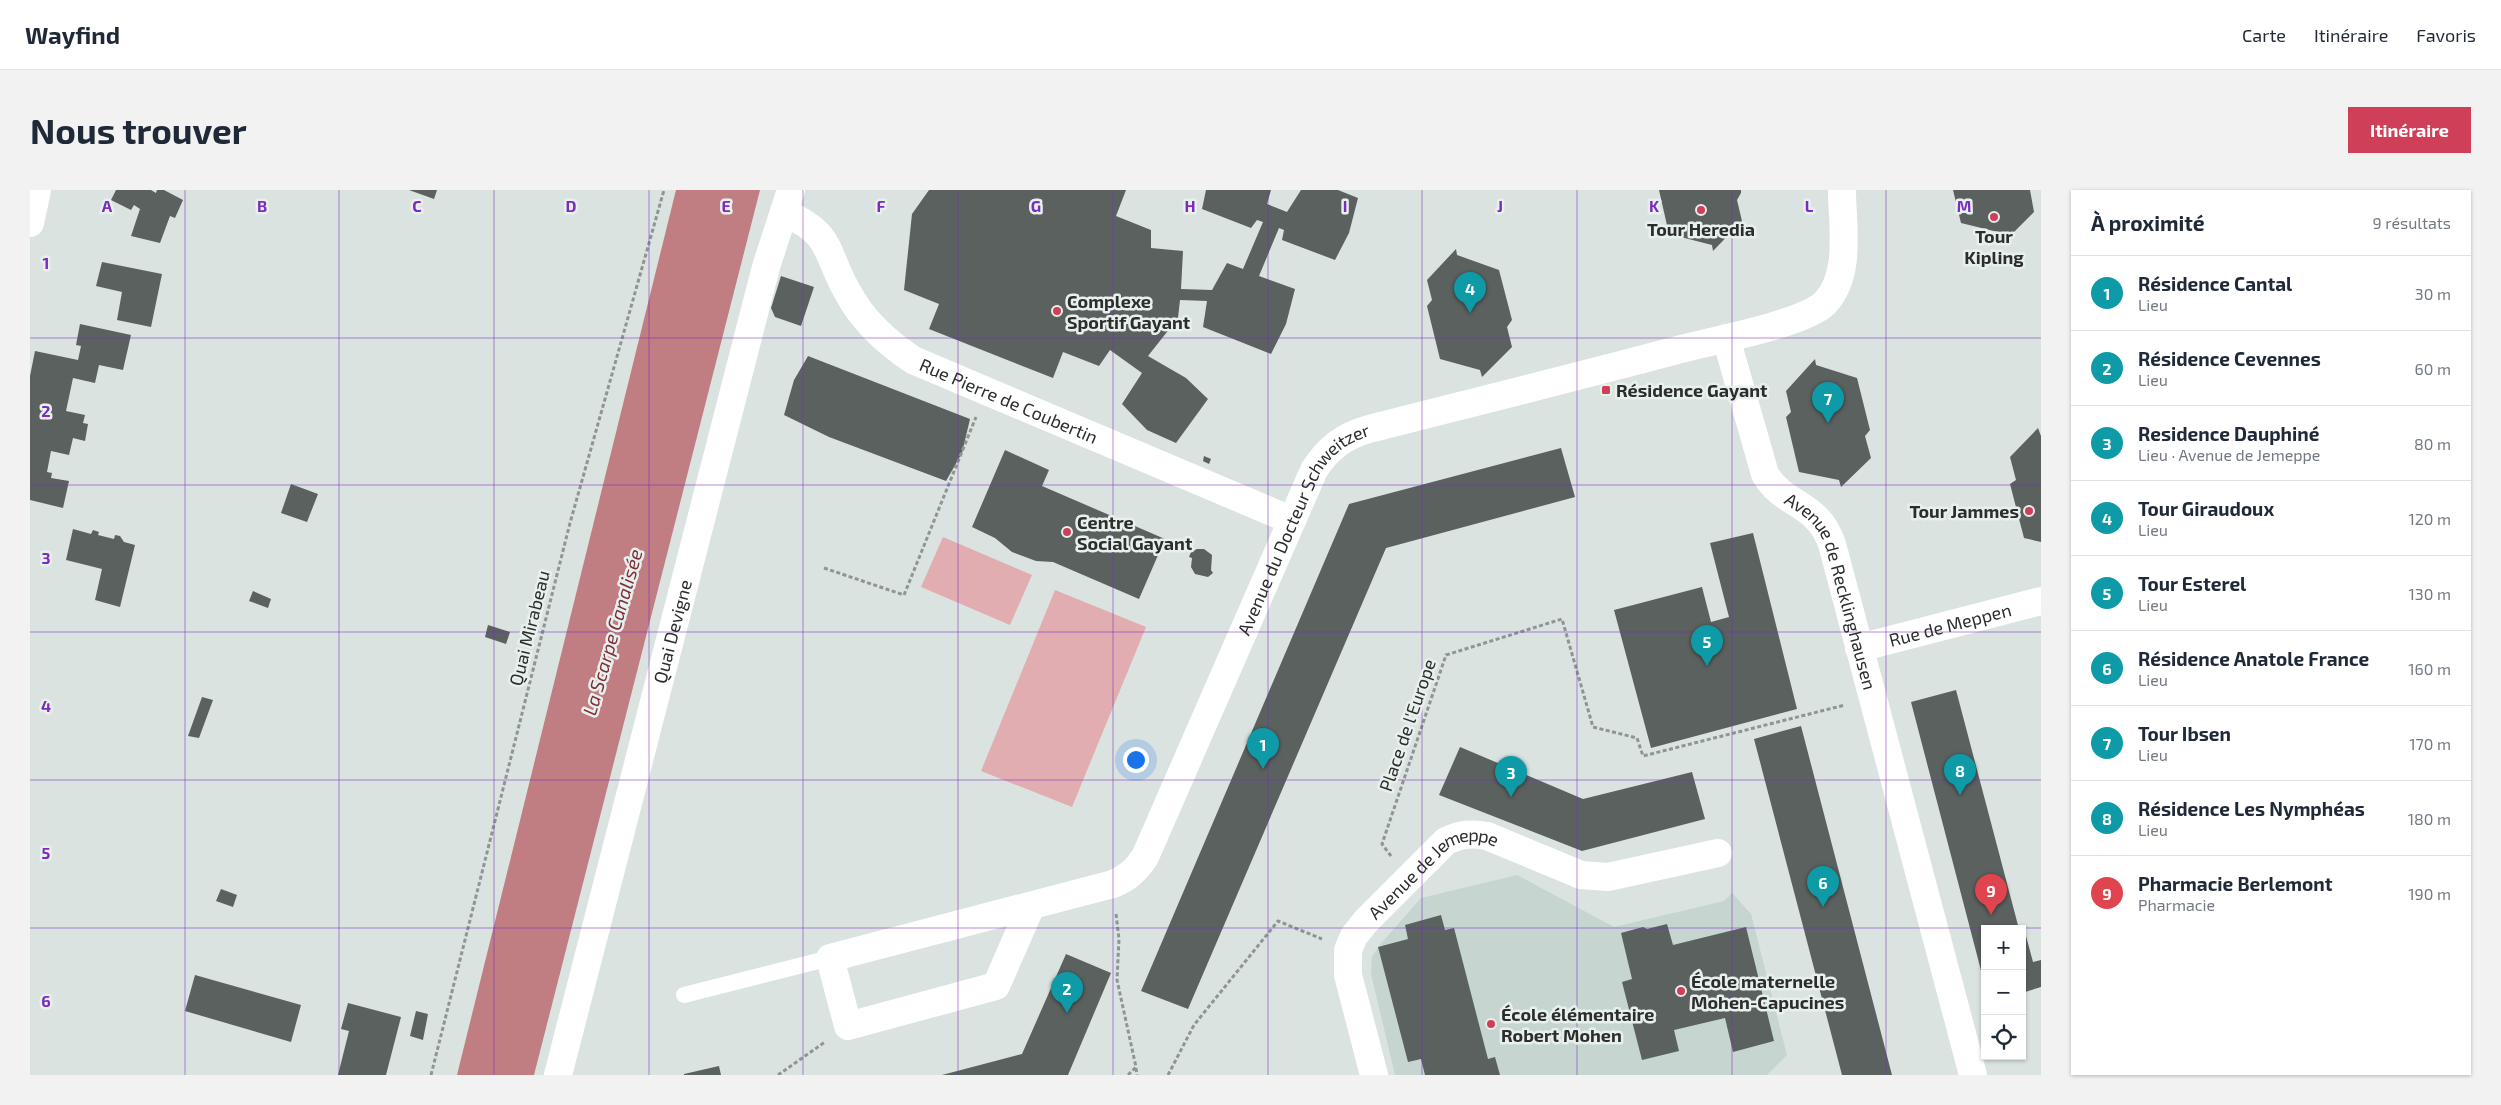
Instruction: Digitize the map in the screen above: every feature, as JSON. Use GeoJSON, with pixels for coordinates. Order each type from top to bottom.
{"type":"FeatureCollection","features":[{"type":"Feature","properties":{"kind":"street"},"geometry":{"type":"LineString","coordinates":[[30,223],[37,190]]}},
{"type":"Feature","properties":{"kind":"street"},"geometry":{"type":"LineString","coordinates":[[1726,338],[1813,312],[1834,292],[1840,278],[1843,262],[1842,190]]}},
{"type":"Feature","properties":{"kind":"street","name":"Rue Pierre de Coubertin"},"geometry":{"type":"LineString","coordinates":[[788,201],[826,243],[847,292],[861,314],[877,332],[914,360],[1291,520]]}},
{"type":"Feature","properties":{"kind":"street","name":"Quai Devigne"},"geometry":{"type":"LineString","coordinates":[[558,1075],[766,267],[788,201]]}},
{"type":"Feature","properties":{"kind":"street","name":"Avenue du Docteur Schweitzer"},"geometry":{"type":"LineString","coordinates":[[830,958],[1113,884],[1127,878],[1145,857],[1314,470],[1324,455],[1351,435],[1726,338]]}},
{"type":"Feature","properties":{"kind":"street","name":"Avenue de Recklinghausen"},"geometry":{"type":"LineString","coordinates":[[1726,338],[1765,474],[1779,492],[1814,514],[1828,533],[1973,1075]]}},
{"type":"Feature","properties":{"kind":"street","name":"Rue de Meppen"},"geometry":{"type":"LineString","coordinates":[[1859,648],[2041,601]]}},
{"type":"Feature","properties":{"kind":"street","name":"Avenue de Jemeppe"},"geometry":{"type":"LineString","coordinates":[[1374,1075],[1348,975],[1348,950],[1354,936],[1366,921],[1446,841],[1458,836],[1473,834],[1487,836],[1581,874],[1594,877],[1608,877],[1718,853]]}},
{"type":"Feature","properties":{"kind":"street"},"geometry":{"type":"LineString","coordinates":[[830,958],[848,1026],[996,986],[1031,906]]}},
{"type":"Feature","properties":{"kind":"lane"},"geometry":{"type":"LineString","coordinates":[[684,995],[830,958]]}},
{"type":"Feature","properties":{"kind":"path","name":"Quai Mirabeau"},"geometry":{"type":"LineString","coordinates":[[431,1075],[570,523],[664,190]]}},
{"type":"Feature","properties":{"kind":"path"},"geometry":{"type":"LineString","coordinates":[[824,568],[904,595],[987,391]]}},
{"type":"Feature","properties":{"kind":"path","name":"Place de l'Europe"},"geometry":{"type":"LineString","coordinates":[[1408,878],[1382,844],[1446,655],[1562,619],[1593,727],[1637,738],[1644,756],[1872,698]]}},
{"type":"Feature","properties":{"kind":"path"},"geometry":{"type":"LineString","coordinates":[[1113,884],[1119,939],[1117,980],[1137,1075]]}},
{"type":"Feature","properties":{"kind":"path"},"geometry":{"type":"LineString","coordinates":[[1168,1075],[1194,1025],[1278,921],[1348,950]]}},
{"type":"Feature","properties":{"kind":"path"},"geometry":{"type":"LineString","coordinates":[[778,1075],[848,1026]]}},
{"type":"Feature","properties":{"kind":"path"},"geometry":{"type":"LineString","coordinates":[[1128,1075],[1136,1067]]}},
{"type":"Feature","properties":{"kind":"shaded area"},"geometry":{"type":"Polygon","coordinates":[[[943,537],[1032,575],[1010,625],[921,587],[943,537]]]}},
{"type":"Feature","properties":{"kind":"shaded area"},"geometry":{"type":"Polygon","coordinates":[[[1055,590],[1146,627],[1072,807],[981,771],[1055,590]]]}},
{"type":"Feature","properties":{"kind":"shaded area"},"geometry":{"type":"Polygon","coordinates":[[[1517,875],[1614,927],[1724,901],[1732,893],[1751,914],[1787,1055],[1767,1075],[1395,1075],[1371,974],[1372,957],[1378,947],[1421,898],[1517,875]]]}},
{"type":"Feature","properties":{"kind":"water","name":"La Scarpe Canalisée"},"geometry":{"type":"Polygon","coordinates":[[[676,190],[760,190],[534,1075],[457,1075],[676,190]]]}},
{"type":"Feature","properties":{"kind":"building"},"geometry":{"type":"Polygon","coordinates":[[[116,190],[151,190],[156,193],[157,190],[164,190],[183,200],[175,218],[170,216],[160,243],[131,236],[140,209],[134,205],[131,210],[111,200],[116,190]]]}},
{"type":"Feature","properties":{"kind":"building"},"geometry":{"type":"Polygon","coordinates":[[[409,190],[437,190],[434,199],[409,190]]]}},
{"type":"Feature","properties":{"kind":"building","name":"Complexe Sportif Gayant"},"geometry":{"type":"Polygon","coordinates":[[[929,190],[1126,190],[1116,216],[1151,230],[1151,248],[1183,251],[1181,289],[1212,290],[1227,263],[1243,269],[1263,222],[1257,220],[1251,228],[1202,209],[1206,190],[1271,190],[1267,204],[1287,212],[1301,190],[1338,190],[1358,198],[1349,233],[1335,260],[1282,240],[1284,230],[1279,228],[1259,276],[1295,289],[1286,324],[1271,354],[1203,327],[1207,301],[1180,300],[1178,318],[1148,356],[1186,378],[1208,399],[1176,443],[1147,430],[1122,404],[1142,373],[1110,350],[1099,366],[1063,352],[1053,378],[929,329],[939,304],[904,290],[912,214],[929,190]]]}},
{"type":"Feature","properties":{"kind":"building","name":"Tour Heredia"},"geometry":{"type":"Polygon","coordinates":[[[1659,190],[1741,190],[1737,200],[1742,221],[1713,251],[1712,245],[1669,234],[1659,190]]]}},
{"type":"Feature","properties":{"kind":"building","name":"Tour Kipling"},"geometry":{"type":"Polygon","coordinates":[[[1953,190],[2030,190],[2034,212],[2004,242],[2002,233],[1961,223],[1953,190]]]}},
{"type":"Feature","properties":{"kind":"building"},"geometry":{"type":"Polygon","coordinates":[[[1456,249],[1457,255],[1499,270],[1512,320],[1507,327],[1512,347],[1482,377],[1480,370],[1440,359],[1427,306],[1432,300],[1427,280],[1456,249]]]}},
{"type":"Feature","properties":{"kind":"building"},"geometry":{"type":"Polygon","coordinates":[[[102,262],[162,274],[151,327],[117,320],[122,292],[96,286],[102,262]]]}},
{"type":"Feature","properties":{"kind":"building"},"geometry":{"type":"Polygon","coordinates":[[[781,276],[814,287],[801,326],[775,317],[771,308],[781,276]]]}},
{"type":"Feature","properties":{"kind":"building"},"geometry":{"type":"Polygon","coordinates":[[[80,324],[131,335],[123,370],[99,365],[95,383],[73,378],[66,411],[85,415],[83,423],[88,424],[85,441],[73,438],[69,455],[51,451],[47,472],[52,473],[51,478],[69,481],[63,508],[30,500],[30,376],[35,351],[78,360],[81,346],[76,345],[80,324]]]}},
{"type":"Feature","properties":{"kind":"building"},"geometry":{"type":"Polygon","coordinates":[[[808,356],[970,419],[962,453],[946,481],[829,437],[784,415],[794,380],[808,356]]]}},
{"type":"Feature","properties":{"kind":"building"},"geometry":{"type":"Polygon","coordinates":[[[1815,359],[1816,365],[1857,378],[1870,430],[1865,436],[1871,458],[1841,487],[1839,480],[1799,472],[1786,417],[1791,412],[1786,391],[1815,359]]]}},
{"type":"Feature","properties":{"kind":"building","name":"Tour Jammes"},"geometry":{"type":"Polygon","coordinates":[[[2038,428],[2041,436],[2041,542],[2024,538],[2010,484],[2016,480],[2010,457],[2038,428]]]}},
{"type":"Feature","properties":{"kind":"building"},"geometry":{"type":"Polygon","coordinates":[[[1561,448],[1575,497],[1386,548],[1188,1009],[1141,991],[1349,504],[1561,448]]]}},
{"type":"Feature","properties":{"kind":"building","name":"Centre Social Gayant"},"geometry":{"type":"Polygon","coordinates":[[[1005,450],[1049,470],[1042,486],[1165,539],[1139,599],[1053,562],[1036,561],[1012,552],[995,538],[972,527],[1005,450]]]}},
{"type":"Feature","properties":{"kind":"building"},"geometry":{"type":"Polygon","coordinates":[[[1204,456],[1211,459],[1209,464],[1203,461],[1204,456]]]}},
{"type":"Feature","properties":{"kind":"building"},"geometry":{"type":"Polygon","coordinates":[[[291,484],[318,494],[307,522],[281,513],[291,484]]]}},
{"type":"Feature","properties":{"kind":"building"},"geometry":{"type":"Polygon","coordinates":[[[73,529],[91,534],[93,530],[99,532],[98,535],[114,539],[115,535],[120,536],[124,542],[135,545],[120,607],[95,600],[102,569],[66,560],[73,529]]]}},
{"type":"Feature","properties":{"kind":"building"},"geometry":{"type":"Polygon","coordinates":[[[1753,533],[1797,709],[1651,748],[1614,610],[1702,587],[1711,622],[1729,617],[1710,543],[1753,533]]]}},
{"type":"Feature","properties":{"kind":"building"},"geometry":{"type":"Polygon","coordinates":[[[1197,549],[1204,549],[1212,555],[1211,570],[1213,573],[1208,577],[1195,574],[1191,567],[1192,558],[1189,557],[1191,552],[1197,549]]]}},
{"type":"Feature","properties":{"kind":"building"},"geometry":{"type":"Polygon","coordinates":[[[253,591],[271,599],[268,608],[249,601],[253,591]]]}},
{"type":"Feature","properties":{"kind":"building"},"geometry":{"type":"Polygon","coordinates":[[[488,625],[510,632],[506,644],[485,637],[488,625]]]}},
{"type":"Feature","properties":{"kind":"building"},"geometry":{"type":"Polygon","coordinates":[[[1956,690],[2018,925],[1981,925],[1981,970],[1911,702],[1956,690]]]}},
{"type":"Feature","properties":{"kind":"building"},"geometry":{"type":"Polygon","coordinates":[[[202,697],[213,700],[199,738],[188,736],[202,697]]]}},
{"type":"Feature","properties":{"kind":"building"},"geometry":{"type":"Polygon","coordinates":[[[1801,726],[1892,1075],[1842,1075],[1754,739],[1801,726]]]}},
{"type":"Feature","properties":{"kind":"building"},"geometry":{"type":"Polygon","coordinates":[[[1460,747],[1583,799],[1692,772],[1705,819],[1582,851],[1439,795],[1460,747]]]}},
{"type":"Feature","properties":{"kind":"building"},"geometry":{"type":"Polygon","coordinates":[[[221,889],[237,895],[233,907],[216,901],[221,889]]]}},
{"type":"Feature","properties":{"kind":"building"},"geometry":{"type":"Polygon","coordinates":[[[1441,915],[1445,930],[1454,928],[1488,1059],[1495,1057],[1500,1075],[1425,1075],[1421,1059],[1408,1062],[1378,947],[1408,939],[1405,925],[1441,915]]]}},
{"type":"Feature","properties":{"kind":"building"},"geometry":{"type":"Polygon","coordinates":[[[1667,924],[1673,945],[1746,927],[1774,1041],[1733,1052],[1725,1018],[1674,1030],[1679,1051],[1642,1060],[1622,982],[1632,979],[1621,933],[1643,927],[1647,929],[1667,924]]]}},
{"type":"Feature","properties":{"kind":"building"},"geometry":{"type":"Polygon","coordinates":[[[2026,936],[2033,962],[2041,960],[2041,987],[2026,992],[2026,936]]]}},
{"type":"Feature","properties":{"kind":"building"},"geometry":{"type":"Polygon","coordinates":[[[1066,954],[1111,973],[1068,1075],[942,1075],[1022,1054],[1066,954]]]}},
{"type":"Feature","properties":{"kind":"building"},"geometry":{"type":"Polygon","coordinates":[[[195,975],[301,1005],[291,1042],[185,1011],[195,975]]]}},
{"type":"Feature","properties":{"kind":"building"},"geometry":{"type":"Polygon","coordinates":[[[348,1003],[401,1017],[386,1075],[338,1075],[349,1031],[341,1029],[348,1003]]]}},
{"type":"Feature","properties":{"kind":"building"},"geometry":{"type":"Polygon","coordinates":[[[416,1011],[428,1014],[423,1040],[410,1036],[416,1011]]]}},
{"type":"Feature","properties":{"kind":"building"},"geometry":{"type":"Polygon","coordinates":[[[719,1066],[721,1075],[684,1075],[684,1074],[719,1066]]]}},
{"type":"Feature","properties":{"kind":"place","name":"Tour Heredia"},"geometry":{"type":"Point","coordinates":[1701,210]}},
{"type":"Feature","properties":{"kind":"place","name":"Tour Kipling"},"geometry":{"type":"Point","coordinates":[1994,217]}},
{"type":"Feature","properties":{"kind":"place","name":"Complexe Sportif Gayant"},"geometry":{"type":"Point","coordinates":[1057,311]}},
{"type":"Feature","properties":{"kind":"place","name":"Tour Giraudoux"},"geometry":{"type":"Point","coordinates":[1470,313]}},
{"type":"Feature","properties":{"kind":"place","name":"Résidence Gayant"},"geometry":{"type":"Point","coordinates":[1606,390]}},
{"type":"Feature","properties":{"kind":"place","name":"Tour Ibsen"},"geometry":{"type":"Point","coordinates":[1828,423]}},
{"type":"Feature","properties":{"kind":"place","name":"Tour Jammes"},"geometry":{"type":"Point","coordinates":[2029,511]}},
{"type":"Feature","properties":{"kind":"place","name":"Centre Social Gayant"},"geometry":{"type":"Point","coordinates":[1067,532]}},
{"type":"Feature","properties":{"kind":"place","name":"Tour Esterel"},"geometry":{"type":"Point","coordinates":[1707,666]}},
{"type":"Feature","properties":{"kind":"place","name":"Résidence Cantal"},"geometry":{"type":"Point","coordinates":[1263,769]}},
{"type":"Feature","properties":{"kind":"place","name":"Résidence Les Nymphéas"},"geometry":{"type":"Point","coordinates":[1960,795]}},
{"type":"Feature","properties":{"kind":"place","name":"Residence Dauphiné"},"geometry":{"type":"Point","coordinates":[1511,797]}},
{"type":"Feature","properties":{"kind":"place","name":"Résidence Anatole France"},"geometry":{"type":"Point","coordinates":[1823,907]}},
{"type":"Feature","properties":{"kind":"place","name":"Pharmacie Berlemont"},"geometry":{"type":"Point","coordinates":[1991,915]}},
{"type":"Feature","properties":{"kind":"place","name":"École maternelle Mohen-Capucines"},"geometry":{"type":"Point","coordinates":[1681,991]}},
{"type":"Feature","properties":{"kind":"place","name":"Résidence Cevennes"},"geometry":{"type":"Point","coordinates":[1067,1013]}},
{"type":"Feature","properties":{"kind":"place","name":"École élémentaire Robert Mohen"},"geometry":{"type":"Point","coordinates":[1491,1024]}}]}
